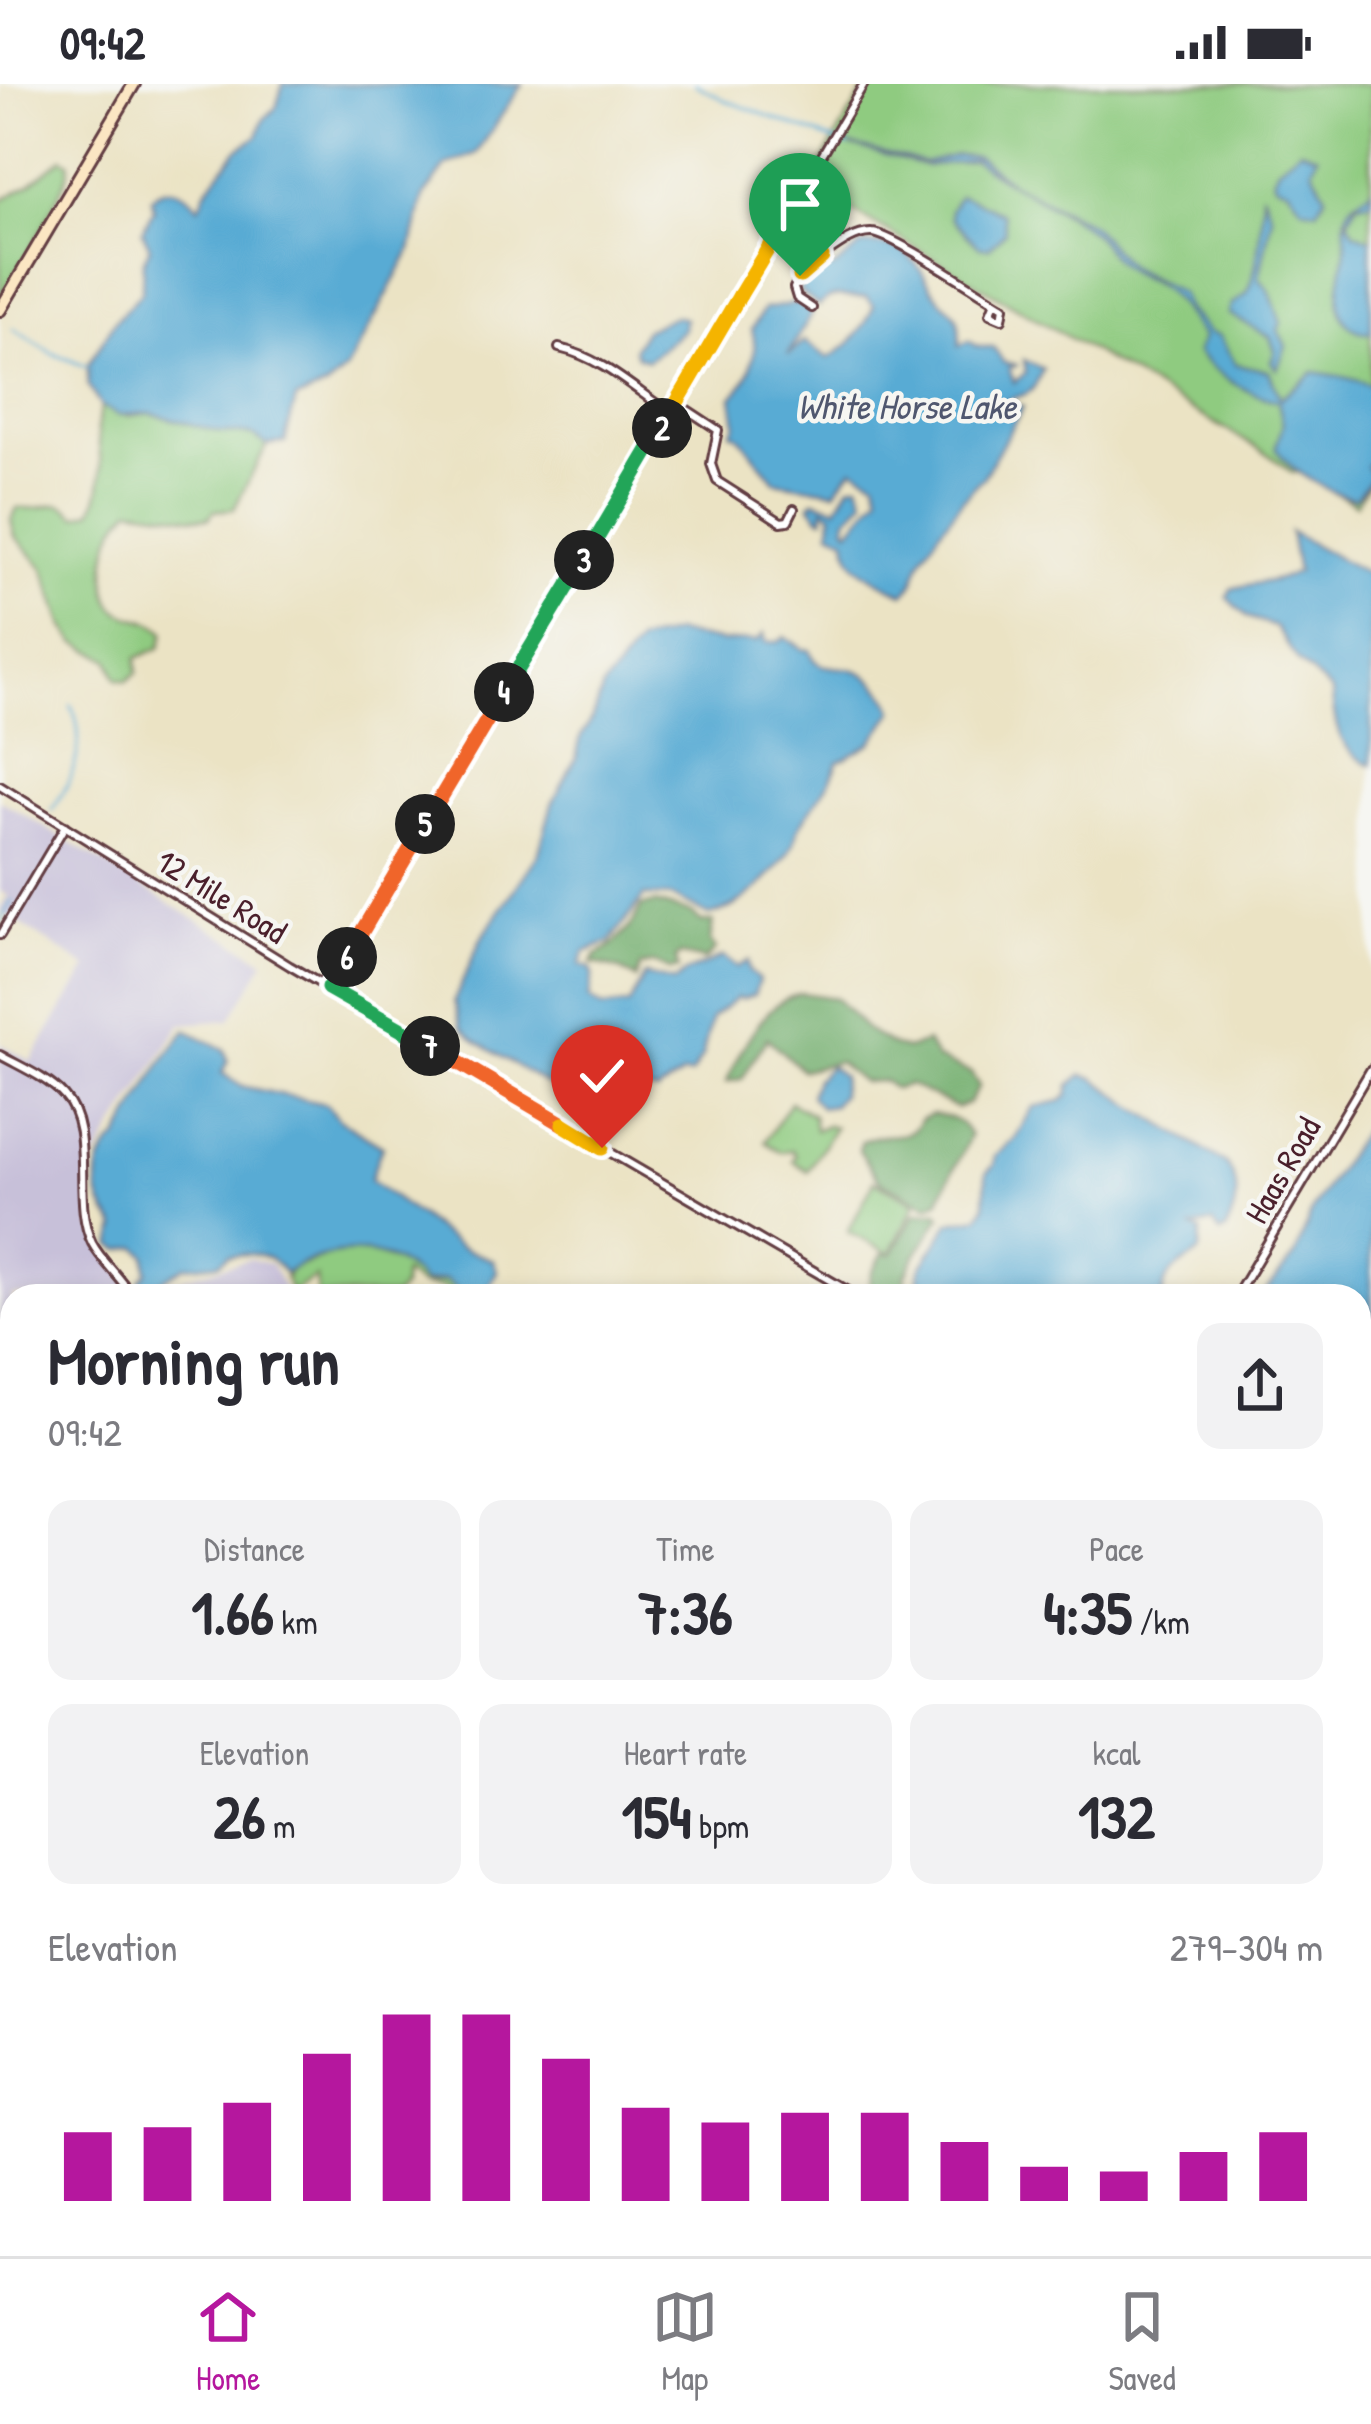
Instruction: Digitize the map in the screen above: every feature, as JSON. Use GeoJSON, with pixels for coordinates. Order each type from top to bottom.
{"type":"FeatureCollection","features":[{"type":"Feature","properties":{"kind":"street"},"geometry":{"type":"LineString","coordinates":[[0,310],[134,84]]}},
{"type":"Feature","properties":{"kind":"street"},"geometry":{"type":"LineString","coordinates":[[328,988],[864,84]]}},
{"type":"Feature","properties":{"kind":"street"},"geometry":{"type":"LineString","coordinates":[[778,232],[822,257]]}},
{"type":"Feature","properties":{"kind":"street"},"geometry":{"type":"LineString","coordinates":[[812,308],[796,298],[794,288],[800,276],[861,234],[875,232],[995,302]]}},
{"type":"Feature","properties":{"kind":"street"},"geometry":{"type":"LineString","coordinates":[[559,348],[576,352],[632,383],[670,413]]}},
{"type":"Feature","properties":{"kind":"street"},"geometry":{"type":"LineString","coordinates":[[676,403],[718,430],[711,464],[722,488],[782,522],[794,509]]}},
{"type":"Feature","properties":{"kind":"street","name":"12 Mile Road"},"geometry":{"type":"LineString","coordinates":[[0,786],[328,988],[836,1284]]}},
{"type":"Feature","properties":{"kind":"street"},"geometry":{"type":"LineString","coordinates":[[0,935],[65,826]]}},
{"type":"Feature","properties":{"kind":"street"},"geometry":{"type":"LineString","coordinates":[[0,1055],[65,1096],[75,1114],[82,1202],[92,1242],[123,1284]]}},
{"type":"Feature","properties":{"kind":"street","name":"Haas Road"},"geometry":{"type":"LineString","coordinates":[[1243,1284],[1371,1069]]}},
{"type":"Feature","properties":{"kind":"shaded area"},"geometry":{"type":"Polygon","coordinates":[[[0,800],[265,961],[230,1020],[181,1024],[92,1164],[93,1226],[129,1284],[0,1284],[0,1044],[31,1061],[88,968],[0,911],[8,896],[0,891],[0,800]]]}},
{"type":"Feature","properties":{"kind":"shaded area"},"geometry":{"type":"Polygon","coordinates":[[[250,1259],[271,1264],[282,1284],[167,1284],[250,1259]]]}},
{"type":"Feature","properties":{"kind":"green space"},"geometry":{"type":"Polygon","coordinates":[[[868,84],[1371,84],[1371,479],[1356,504],[1293,473],[808,185],[868,84]]]}},
{"type":"Feature","properties":{"kind":"green space"},"geometry":{"type":"Polygon","coordinates":[[[62,158],[69,162],[61,190],[0,297],[0,201],[62,158]]]}},
{"type":"Feature","properties":{"kind":"green space"},"geometry":{"type":"Polygon","coordinates":[[[101,406],[127,416],[150,413],[221,432],[253,435],[267,445],[234,509],[200,518],[131,508],[116,529],[107,563],[110,598],[122,613],[165,632],[160,648],[137,658],[137,673],[127,681],[117,679],[110,660],[75,642],[63,624],[44,568],[15,536],[11,521],[17,508],[57,504],[77,516],[92,511],[101,482],[101,406]]]}},
{"type":"Feature","properties":{"kind":"green space"},"geometry":{"type":"Polygon","coordinates":[[[655,903],[692,913],[701,922],[713,922],[710,942],[716,949],[705,960],[681,955],[676,958],[678,969],[653,963],[640,967],[636,979],[592,963],[623,935],[641,906],[655,903]]]}},
{"type":"Feature","properties":{"kind":"green space"},"geometry":{"type":"Polygon","coordinates":[[[801,993],[835,998],[868,1031],[894,1046],[907,1049],[926,1042],[937,1059],[971,1073],[979,1086],[969,1103],[957,1108],[910,1085],[894,1089],[884,1081],[862,1082],[838,1062],[802,1070],[767,1038],[742,1079],[726,1082],[765,1015],[801,993]]]}},
{"type":"Feature","properties":{"kind":"green space"},"geometry":{"type":"Polygon","coordinates":[[[790,1102],[813,1115],[815,1130],[835,1127],[808,1171],[793,1161],[792,1150],[781,1152],[765,1142],[790,1102]]]}},
{"type":"Feature","properties":{"kind":"green space"},"geometry":{"type":"Polygon","coordinates":[[[932,1114],[955,1120],[970,1136],[940,1200],[929,1206],[880,1181],[859,1150],[862,1141],[902,1135],[932,1114]]]}},
{"type":"Feature","properties":{"kind":"green space"},"geometry":{"type":"Polygon","coordinates":[[[874,1181],[916,1203],[890,1253],[848,1232],[874,1181]]]}},
{"type":"Feature","properties":{"kind":"green space"},"geometry":{"type":"Polygon","coordinates":[[[938,1212],[941,1216],[912,1262],[905,1284],[870,1284],[883,1253],[892,1254],[915,1213],[938,1212]]]}},
{"type":"Feature","properties":{"kind":"green space"},"geometry":{"type":"Polygon","coordinates":[[[365,1251],[407,1265],[429,1284],[417,1284],[403,1274],[402,1284],[316,1284],[316,1277],[304,1284],[288,1284],[290,1269],[338,1252],[365,1251]]]}},
{"type":"Feature","properties":{"kind":"water"},"geometry":{"type":"Polygon","coordinates":[[[283,84],[522,84],[477,153],[446,166],[424,196],[411,250],[347,369],[327,387],[296,399],[285,442],[267,445],[253,435],[221,432],[150,413],[118,415],[101,406],[88,386],[88,365],[115,321],[142,292],[143,262],[150,247],[142,231],[154,209],[151,198],[164,190],[176,190],[199,207],[237,150],[258,136],[264,119],[276,108],[283,84]]]}},
{"type":"Feature","properties":{"kind":"water"},"geometry":{"type":"Polygon","coordinates":[[[846,144],[924,163],[957,155],[978,157],[1012,184],[974,160],[925,166],[846,144]]]}},
{"type":"Feature","properties":{"kind":"water"},"geometry":{"type":"Polygon","coordinates":[[[1300,149],[1318,155],[1312,169],[1326,195],[1317,210],[1302,207],[1289,189],[1273,179],[1278,167],[1300,149]]]}},
{"type":"Feature","properties":{"kind":"water"},"geometry":{"type":"Polygon","coordinates":[[[1013,185],[1091,224],[1128,266],[1180,293],[1186,308],[1209,333],[1219,336],[1236,364],[1269,371],[1280,398],[1314,372],[1371,386],[1371,462],[1367,466],[1371,478],[1355,498],[1321,486],[1289,464],[1276,447],[1283,424],[1278,401],[1245,389],[1214,369],[1197,352],[1203,337],[1172,298],[1114,259],[1080,223],[1013,185]]]}},
{"type":"Feature","properties":{"kind":"water"},"geometry":{"type":"Polygon","coordinates":[[[1371,189],[1371,201],[1357,203],[1348,220],[1354,232],[1371,239],[1371,334],[1346,322],[1339,300],[1347,213],[1354,202],[1371,189]]]}},
{"type":"Feature","properties":{"kind":"water"},"geometry":{"type":"Polygon","coordinates":[[[1262,192],[1272,216],[1259,278],[1269,290],[1286,346],[1277,369],[1271,362],[1275,351],[1270,337],[1229,314],[1231,305],[1247,293],[1254,274],[1262,192]]]}},
{"type":"Feature","properties":{"kind":"water"},"geometry":{"type":"Polygon","coordinates":[[[959,196],[1003,215],[1005,231],[989,248],[980,247],[951,218],[950,210],[959,196]]]}},
{"type":"Feature","properties":{"kind":"water","name":"White Horse Lake"},"geometry":{"type":"Polygon","coordinates":[[[862,245],[888,246],[912,259],[956,315],[959,346],[969,341],[978,347],[993,347],[1004,363],[1018,365],[1009,368],[1014,382],[1026,373],[1024,360],[1043,369],[1029,393],[1003,402],[1023,407],[983,478],[922,558],[904,594],[858,567],[846,538],[831,531],[832,514],[824,508],[823,518],[819,517],[810,504],[814,500],[837,507],[850,485],[859,483],[865,500],[847,518],[850,530],[880,494],[876,480],[853,468],[835,491],[775,481],[731,432],[736,423],[732,397],[751,366],[752,329],[764,309],[797,303],[812,313],[788,355],[805,341],[828,358],[861,329],[874,305],[866,297],[835,297],[819,306],[799,291],[807,277],[834,268],[862,245]]]}},
{"type":"Feature","properties":{"kind":"water"},"geometry":{"type":"Polygon","coordinates":[[[674,316],[685,319],[683,330],[648,360],[637,356],[634,348],[645,330],[674,316]]]}},
{"type":"Feature","properties":{"kind":"water"},"geometry":{"type":"Polygon","coordinates":[[[1290,532],[1371,576],[1371,765],[1351,752],[1340,735],[1332,692],[1298,661],[1275,627],[1247,617],[1227,597],[1231,589],[1297,572],[1290,532]]]}},
{"type":"Feature","properties":{"kind":"water"},"geometry":{"type":"Polygon","coordinates":[[[675,633],[723,642],[757,641],[764,634],[766,642],[778,642],[785,636],[810,650],[821,665],[865,675],[883,691],[894,711],[871,743],[838,762],[789,853],[744,900],[709,915],[672,897],[644,896],[610,942],[585,952],[580,965],[593,974],[589,999],[602,1008],[629,1005],[645,975],[675,982],[686,972],[723,957],[737,967],[748,961],[749,971],[759,980],[754,995],[738,997],[712,1017],[702,1057],[691,1075],[682,1075],[657,1092],[628,1085],[605,1094],[577,1095],[546,1084],[476,1041],[461,1027],[454,1001],[481,939],[538,855],[552,804],[603,688],[638,642],[675,633]]]}},
{"type":"Feature","properties":{"kind":"water"},"geometry":{"type":"Polygon","coordinates":[[[186,1030],[224,1049],[228,1060],[222,1073],[241,1086],[326,1104],[340,1120],[382,1146],[370,1180],[462,1248],[493,1260],[497,1271],[490,1284],[423,1283],[393,1260],[339,1253],[284,1273],[266,1258],[228,1255],[219,1263],[185,1266],[157,1284],[140,1284],[147,1272],[146,1255],[138,1247],[121,1250],[112,1245],[117,1228],[102,1204],[98,1174],[104,1155],[186,1030]]]}},
{"type":"Feature","properties":{"kind":"water"},"geometry":{"type":"Polygon","coordinates":[[[830,1066],[842,1076],[841,1095],[833,1105],[820,1107],[810,1096],[816,1079],[830,1066]]]}},
{"type":"Feature","properties":{"kind":"water"},"geometry":{"type":"Polygon","coordinates":[[[1082,1075],[1094,1078],[1226,1164],[1235,1180],[1236,1197],[1226,1231],[1220,1233],[1213,1223],[1193,1228],[1201,1232],[1200,1252],[1165,1284],[918,1284],[920,1269],[950,1222],[979,1217],[985,1206],[986,1173],[995,1156],[1015,1139],[1033,1107],[1061,1101],[1068,1096],[1070,1085],[1082,1075]]]}},
{"type":"Feature","properties":{"kind":"water"},"geometry":{"type":"Polygon","coordinates":[[[1371,1118],[1371,1284],[1272,1284],[1295,1256],[1313,1209],[1371,1118]]]}},
{"type":"Feature","properties":{"kind":"waterway"},"geometry":{"type":"LineString","coordinates":[[695,84],[848,146]]}},
{"type":"Feature","properties":{"kind":"waterway"},"geometry":{"type":"LineString","coordinates":[[13,329],[87,367]]}},
{"type":"Feature","properties":{"kind":"waterway"},"geometry":{"type":"LineString","coordinates":[[52,810],[76,759],[78,732],[71,705]]}},
{"type":"Feature","properties":{"kind":"waterway"},"geometry":{"type":"LineString","coordinates":[[0,922],[12,901]]}},
{"type":"Feature","properties":{"kind":"route"},"geometry":{"type":"LineString","coordinates":[[602,1148],[328,988],[778,232],[822,257],[800,276]]}}]}
